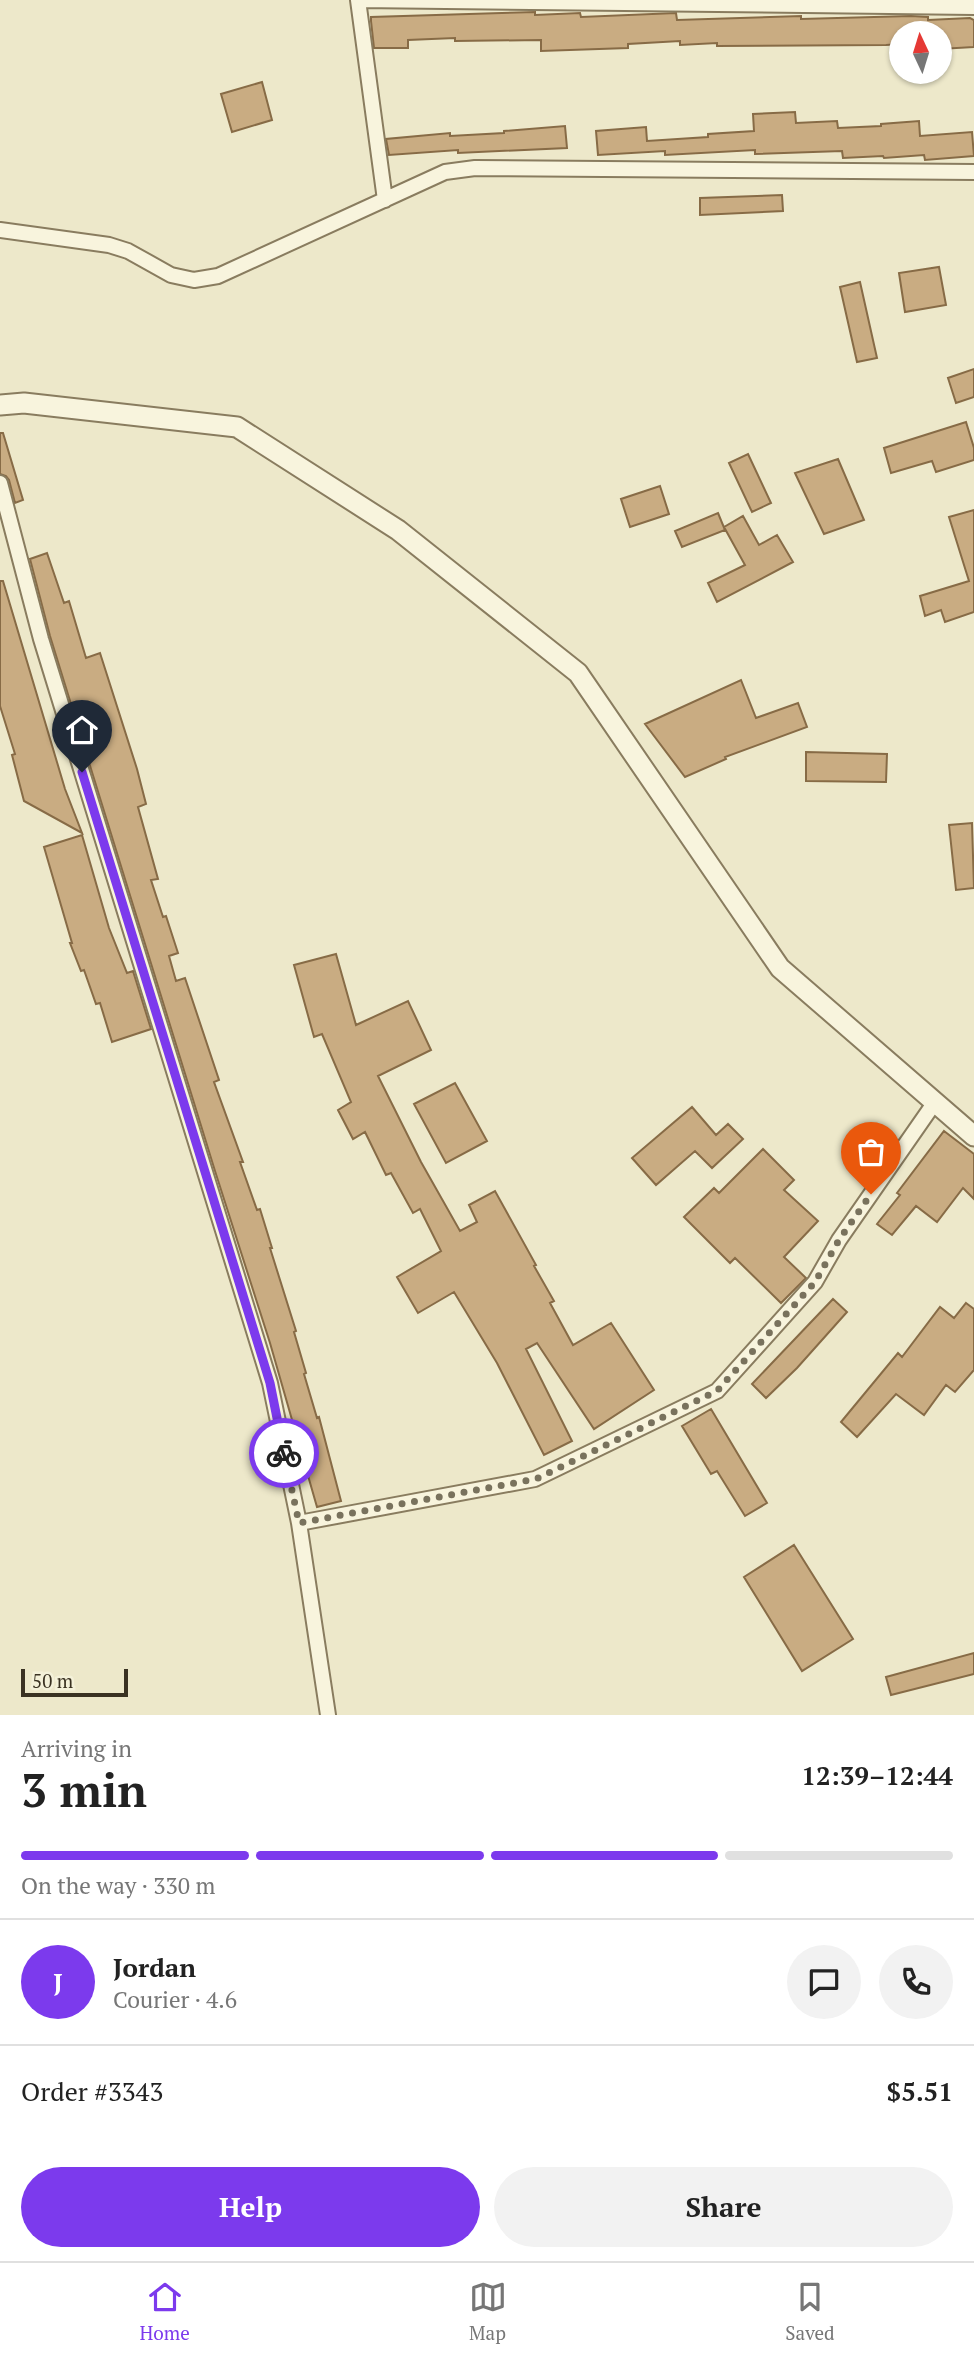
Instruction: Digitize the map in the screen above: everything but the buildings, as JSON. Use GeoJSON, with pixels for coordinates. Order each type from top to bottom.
{"type":"FeatureCollection","features":[{"type":"Feature","properties":{"kind":"street"},"geometry":{"type":"LineString","coordinates":[[385,200],[359,0],[974,7]]}},
{"type":"Feature","properties":{"kind":"street"},"geometry":{"type":"LineString","coordinates":[[0,230],[109,245],[128,251],[171,275],[194,279],[218,276],[445,172],[475,168],[974,172]]}},
{"type":"Feature","properties":{"kind":"street"},"geometry":{"type":"LineString","coordinates":[[0,405],[24,403],[237,428],[398,530],[578,673],[780,968],[974,1136]]}},
{"type":"Feature","properties":{"kind":"street"},"geometry":{"type":"LineString","coordinates":[[0,483],[41,639],[270,1383],[299,1523],[328,1715]]}},
{"type":"Feature","properties":{"kind":"street"},"geometry":{"type":"LineString","coordinates":[[299,1523],[536,1479],[717,1391],[815,1282],[839,1240],[935,1102]]}},
{"type":"Feature","properties":{"kind":"way so far"},"geometry":{"type":"LineString","coordinates":[[284,1453],[299,1523],[536,1479],[717,1391],[815,1282],[839,1240],[871,1194]]}},
{"type":"Feature","properties":{"kind":"route"},"geometry":{"type":"LineString","coordinates":[[82,772],[270,1383],[284,1453]]}}]}
